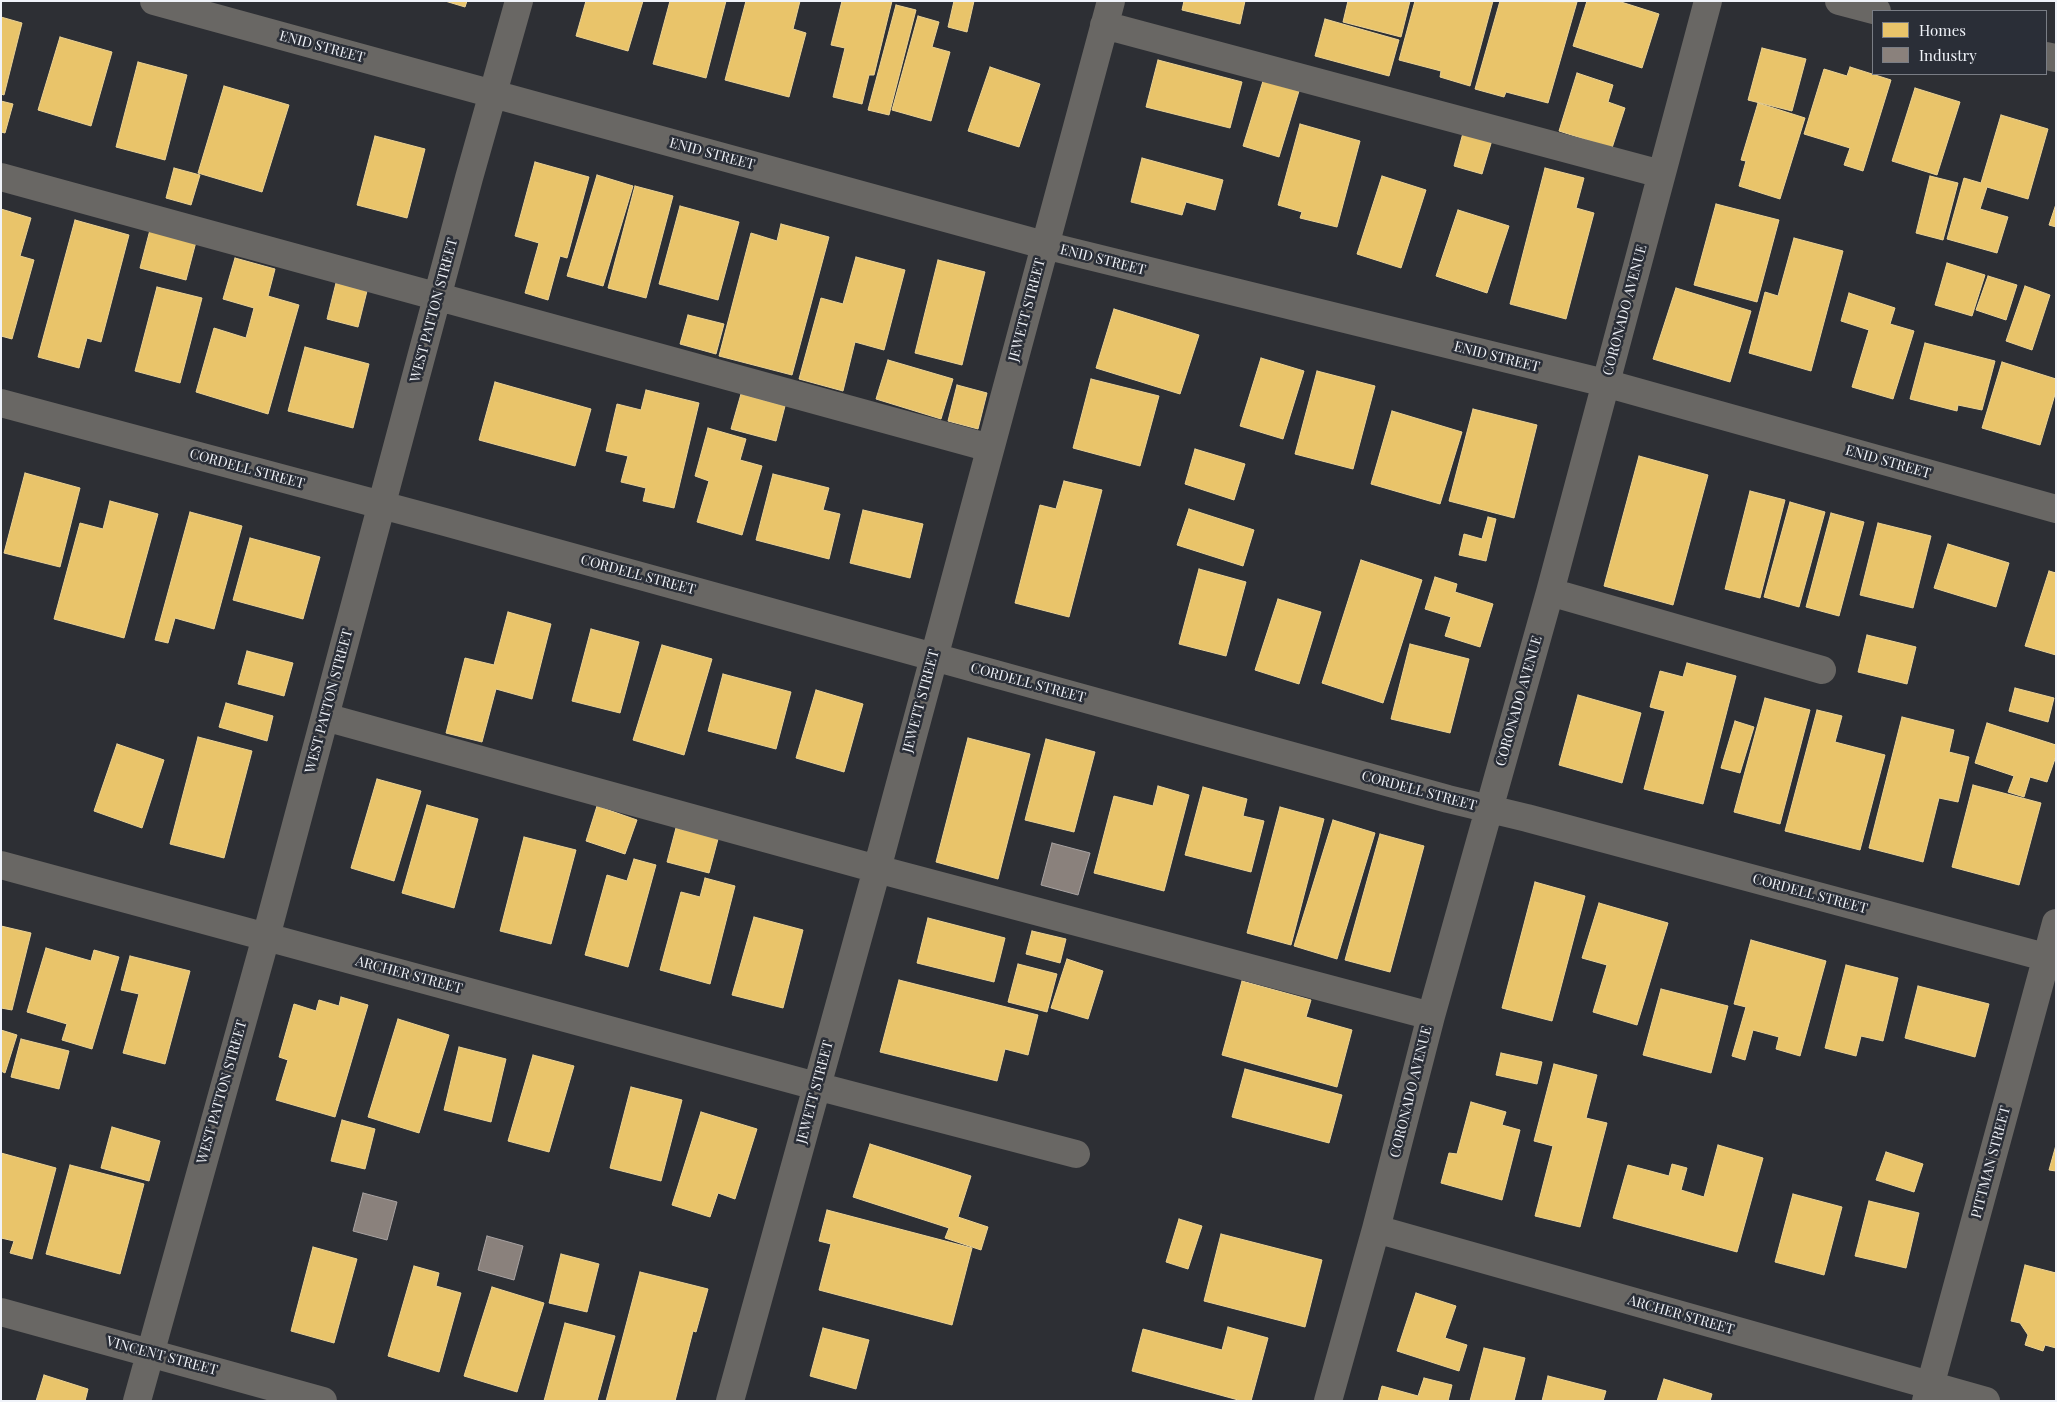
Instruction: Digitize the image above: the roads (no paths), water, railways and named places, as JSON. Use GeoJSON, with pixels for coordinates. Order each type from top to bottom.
{"type":"FeatureCollection","features":[{"type":"Feature","properties":{"kind":"street","name":"ENID STREET"},"geometry":{"type":"LineString","coordinates":[[154,1],[1044,245],[1605,383],[2056,509]]}},
{"type":"Feature","properties":{"kind":"street","name":"WEST PATTON STREET"},"geometry":{"type":"LineString","coordinates":[[136,1401],[266,937],[519,1]]}},
{"type":"Feature","properties":{"kind":"street","name":"CORONADO AVENUE"},"geometry":{"type":"LineString","coordinates":[[1328,1401],[1376,1229],[1431,1016],[1550,592],[1708,1]]}},
{"type":"Feature","properties":{"kind":"street"},"geometry":{"type":"LineString","coordinates":[[1839,1],[1873,10]]}},
{"type":"Feature","properties":{"kind":"street"},"geometry":{"type":"LineString","coordinates":[[1107,13],[1661,174]]}},
{"type":"Feature","properties":{"kind":"street","name":"JEWETT STREET"},"geometry":{"type":"LineString","coordinates":[[730,1401],[1107,13]]}},
{"type":"Feature","properties":{"kind":"street"},"geometry":{"type":"LineString","coordinates":[[1,177],[990,448]]}},
{"type":"Feature","properties":{"kind":"street","name":"CORDELL STREET"},"geometry":{"type":"LineString","coordinates":[[1,403],[382,505],[1488,810],[1537,821],[2051,958]]}},
{"type":"Feature","properties":{"kind":"street"},"geometry":{"type":"LineString","coordinates":[[1550,592],[1822,670]]}},
{"type":"Feature","properties":{"kind":"street"},"geometry":{"type":"LineString","coordinates":[[325,717],[876,869],[1431,1016]]}},
{"type":"Feature","properties":{"kind":"street","name":"ARCHER STREET"},"geometry":{"type":"LineString","coordinates":[[1,865],[816,1086],[1076,1154]]}},
{"type":"Feature","properties":{"kind":"street","name":"PITTMAN STREET"},"geometry":{"type":"LineString","coordinates":[[1928,1393],[2051,958],[2056,923]]}},
{"type":"Feature","properties":{"kind":"street","name":"ARCHER STREET"},"geometry":{"type":"LineString","coordinates":[[1376,1229],[1928,1393],[1986,1401]]}},
{"type":"Feature","properties":{"kind":"street","name":"VINCENT STREET"},"geometry":{"type":"LineString","coordinates":[[1,1312],[323,1401]]}}]}
